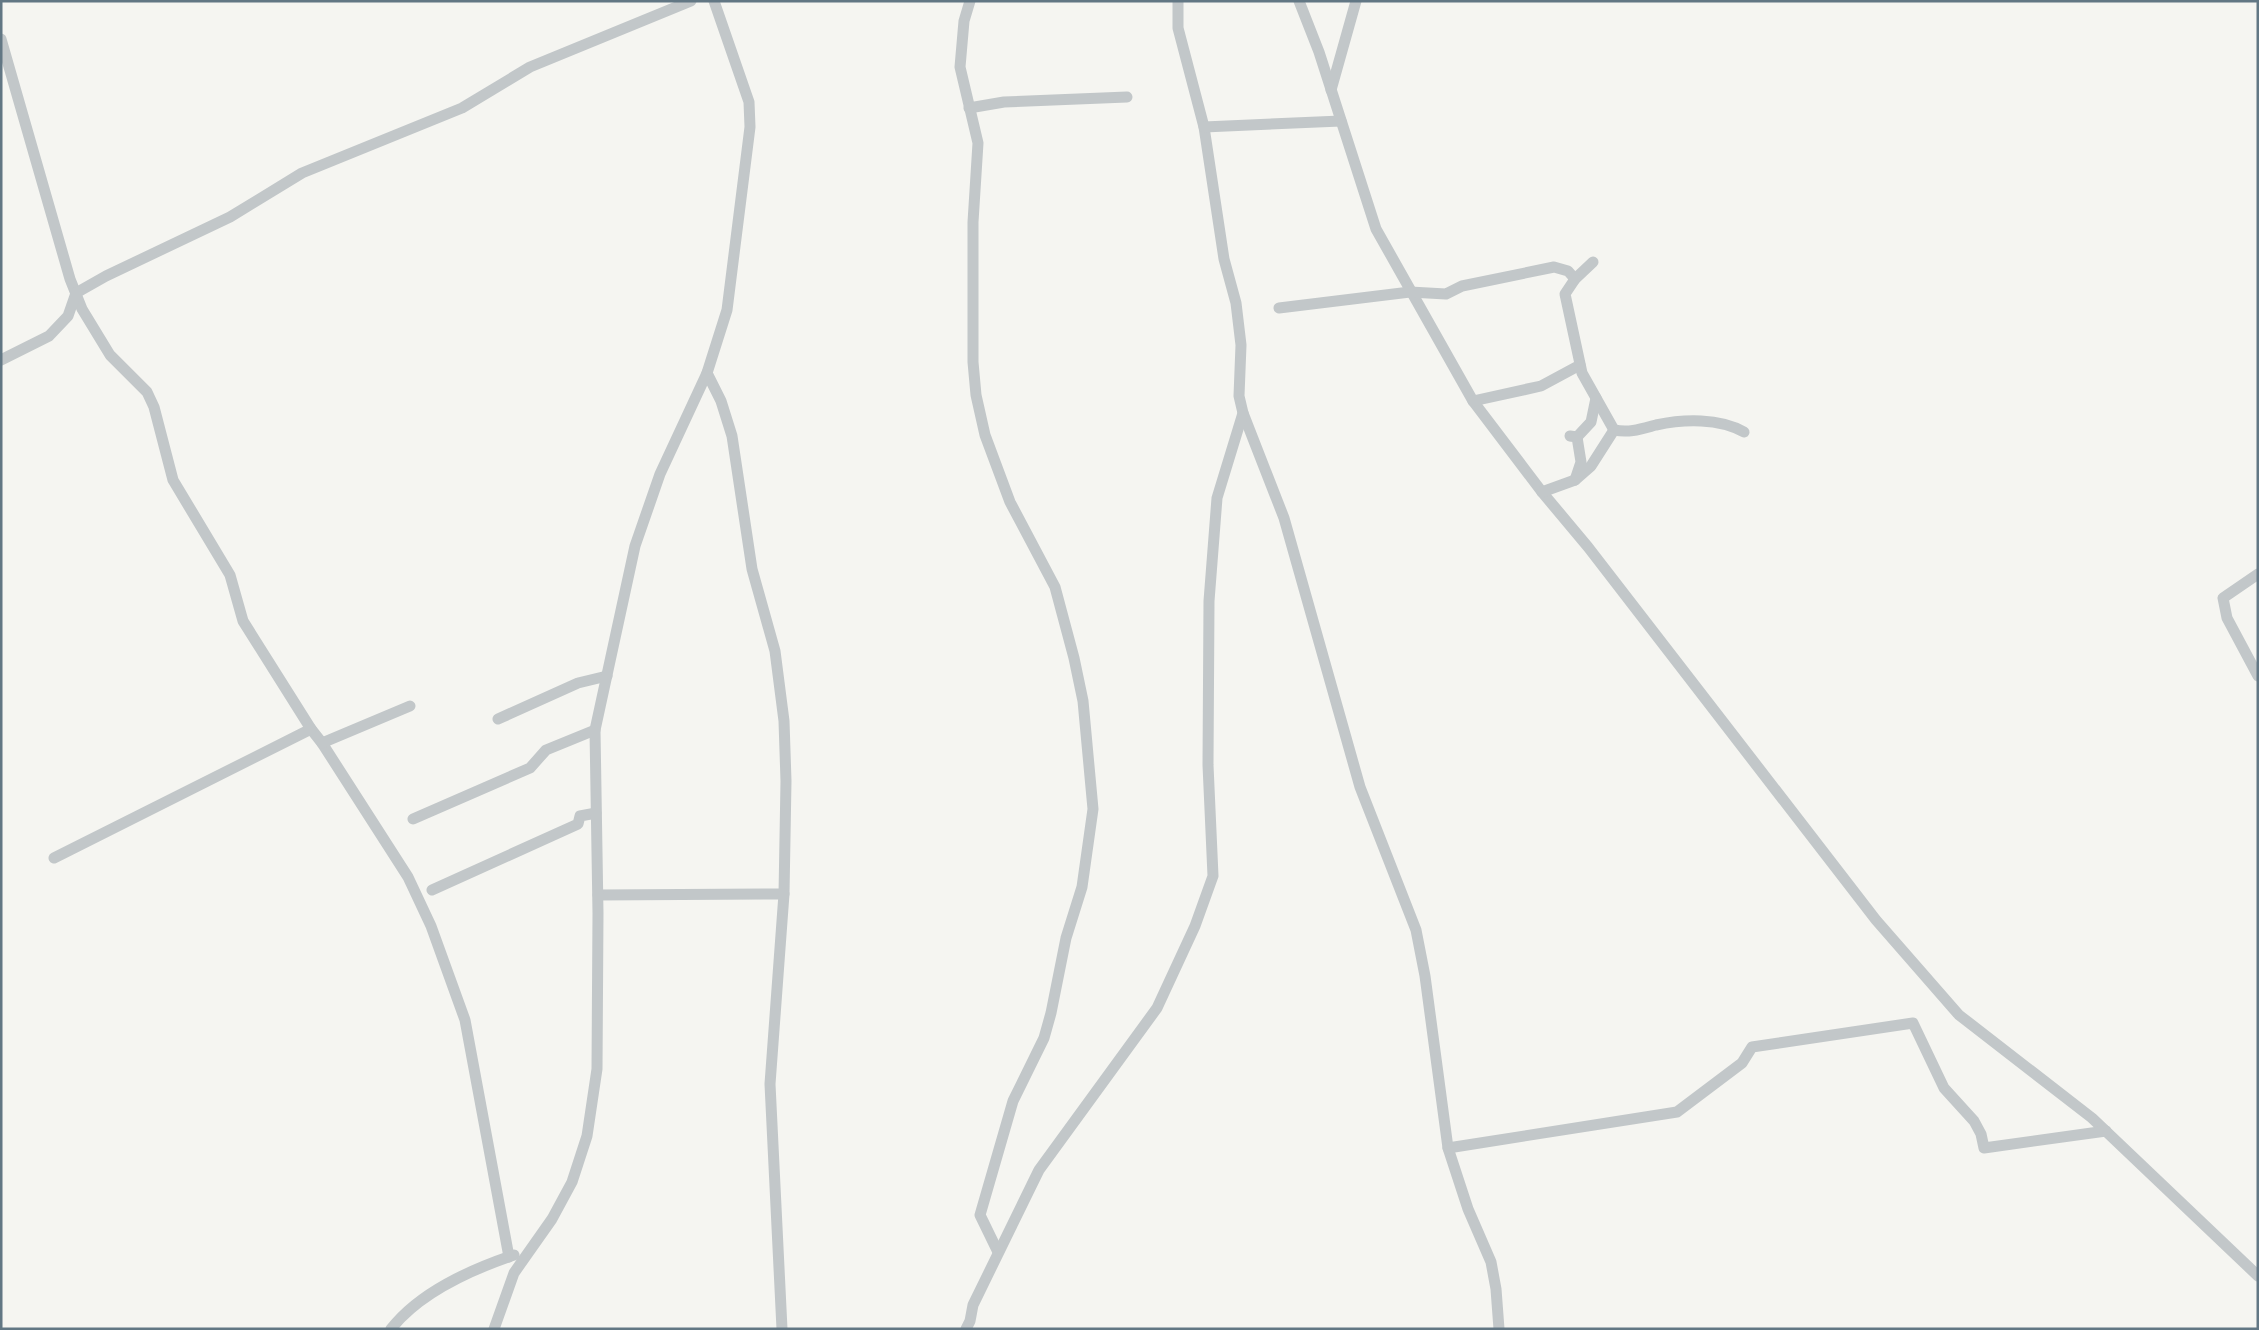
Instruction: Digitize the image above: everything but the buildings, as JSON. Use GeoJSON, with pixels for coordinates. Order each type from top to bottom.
{"type":"FeatureCollection","features":[{"type":"Feature","properties":{"kind":"street"},"geometry":{"type":"LineString","coordinates":[[1,360],[49,336],[68,316],[76,294],[106,276],[230,217],[302,174],[462,108],[530,67],[691,1]]}},
{"type":"Feature","properties":{"kind":"street"},"geometry":{"type":"LineString","coordinates":[[494,1329],[514,1273],[552,1219],[572,1182],[587,1136],[597,1069],[598,895],[596,730],[635,546],[646,509],[707,373],[727,310],[750,127],[748,102],[714,1]]}},
{"type":"Feature","properties":{"kind":"street"},"geometry":{"type":"LineString","coordinates":[[970,1],[961,36],[960,68],[978,143],[973,222],[973,362],[976,395],[985,435],[1010,502],[1055,587],[1074,658],[1082,701],[1092,809],[1082,888],[1066,938],[1051,1013],[1044,1038],[1013,1101],[980,1215],[998,1252]]}},
{"type":"Feature","properties":{"kind":"street"},"geometry":{"type":"LineString","coordinates":[[1178,1],[1178,28],[1204,127],[1224,259],[1236,303],[1241,345],[1239,396],[1242,413],[1284,518],[1360,787],[1416,930],[1425,976],[1448,1148],[1468,1209],[1491,1262],[1496,1289],[1499,1329]]}},
{"type":"Feature","properties":{"kind":"street"},"geometry":{"type":"LineString","coordinates":[[1299,1],[1319,52],[1376,229],[1410,292],[1474,401],[1542,492],[1588,547],[1876,920],[1960,1015],[2106,1131],[2258,1276]]}},
{"type":"Feature","properties":{"kind":"street"},"geometry":{"type":"LineString","coordinates":[[1331,90],[1356,1]]}},
{"type":"Feature","properties":{"kind":"street"},"geometry":{"type":"LineString","coordinates":[[1,39],[82,309],[110,355],[147,392],[154,407],[173,480],[230,575],[243,621],[408,877],[431,926],[465,1020],[509,1256]]}},
{"type":"Feature","properties":{"kind":"street"},"geometry":{"type":"LineString","coordinates":[[970,108],[1004,102],[1128,97]]}},
{"type":"Feature","properties":{"kind":"street"},"geometry":{"type":"LineString","coordinates":[[1204,127],[1340,121]]}},
{"type":"Feature","properties":{"kind":"street"},"geometry":{"type":"LineString","coordinates":[[1593,262],[1575,279],[1565,294],[1582,373],[1614,430]]}},
{"type":"Feature","properties":{"kind":"street"},"geometry":{"type":"LineString","coordinates":[[1279,308],[1410,292],[1446,294],[1462,286],[1554,267],[1568,271],[1575,279]]}},
{"type":"Feature","properties":{"kind":"street"},"geometry":{"type":"LineString","coordinates":[[1474,401],[1541,386],[1580,365]]}},
{"type":"Feature","properties":{"kind":"street"},"geometry":{"type":"LineString","coordinates":[[707,373],[721,401],[732,436],[752,569],[775,651],[784,721],[786,781],[784,894],[770,1084],[782,1329]]}},
{"type":"Feature","properties":{"kind":"street"},"geometry":{"type":"LineString","coordinates":[[1575,480],[1581,462],[1574,436],[1591,422],[1596,398]]}},
{"type":"Feature","properties":{"kind":"street"},"geometry":{"type":"LineString","coordinates":[[966,1329],[970,1321],[973,1305],[1038,1170],[1157,1008],[1195,926],[1213,876],[1208,765],[1209,601],[1218,498],[1242,413]]}},
{"type":"Feature","properties":{"kind":"street"},"geometry":{"type":"LineString","coordinates":[[1614,430],[1627,432],[1671,423],[1716,422],[1730,424],[1744,432]]}},
{"type":"Feature","properties":{"kind":"street"},"geometry":{"type":"LineString","coordinates":[[1542,492],[1575,480],[1591,466],[1614,430]]}},
{"type":"Feature","properties":{"kind":"street"},"geometry":{"type":"LineString","coordinates":[[2258,574],[2223,598],[2227,618],[2258,676]]}},
{"type":"Feature","properties":{"kind":"street"},"geometry":{"type":"LineString","coordinates":[[498,719],[578,683],[607,676]]}},
{"type":"Feature","properties":{"kind":"street"},"geometry":{"type":"LineString","coordinates":[[322,742],[410,706]]}},
{"type":"Feature","properties":{"kind":"street"},"geometry":{"type":"LineString","coordinates":[[54,858],[311,729]]}},
{"type":"Feature","properties":{"kind":"street"},"geometry":{"type":"LineString","coordinates":[[413,819],[530,768],[546,750],[596,730]]}},
{"type":"Feature","properties":{"kind":"street"},"geometry":{"type":"LineString","coordinates":[[432,890],[578,824],[580,816],[596,813]]}},
{"type":"Feature","properties":{"kind":"street"},"geometry":{"type":"LineString","coordinates":[[598,895],[784,894]]}},
{"type":"Feature","properties":{"kind":"street"},"geometry":{"type":"LineString","coordinates":[[1448,1148],[1677,1112],[1742,1063],[1752,1047],[1913,1023],[1944,1088],[1974,1121],[1981,1134],[1984,1148],[2106,1131]]}},
{"type":"Feature","properties":{"kind":"street"},"geometry":{"type":"LineString","coordinates":[[391,1329],[399,1319],[438,1289],[509,1256],[530,1249]]}}]}
